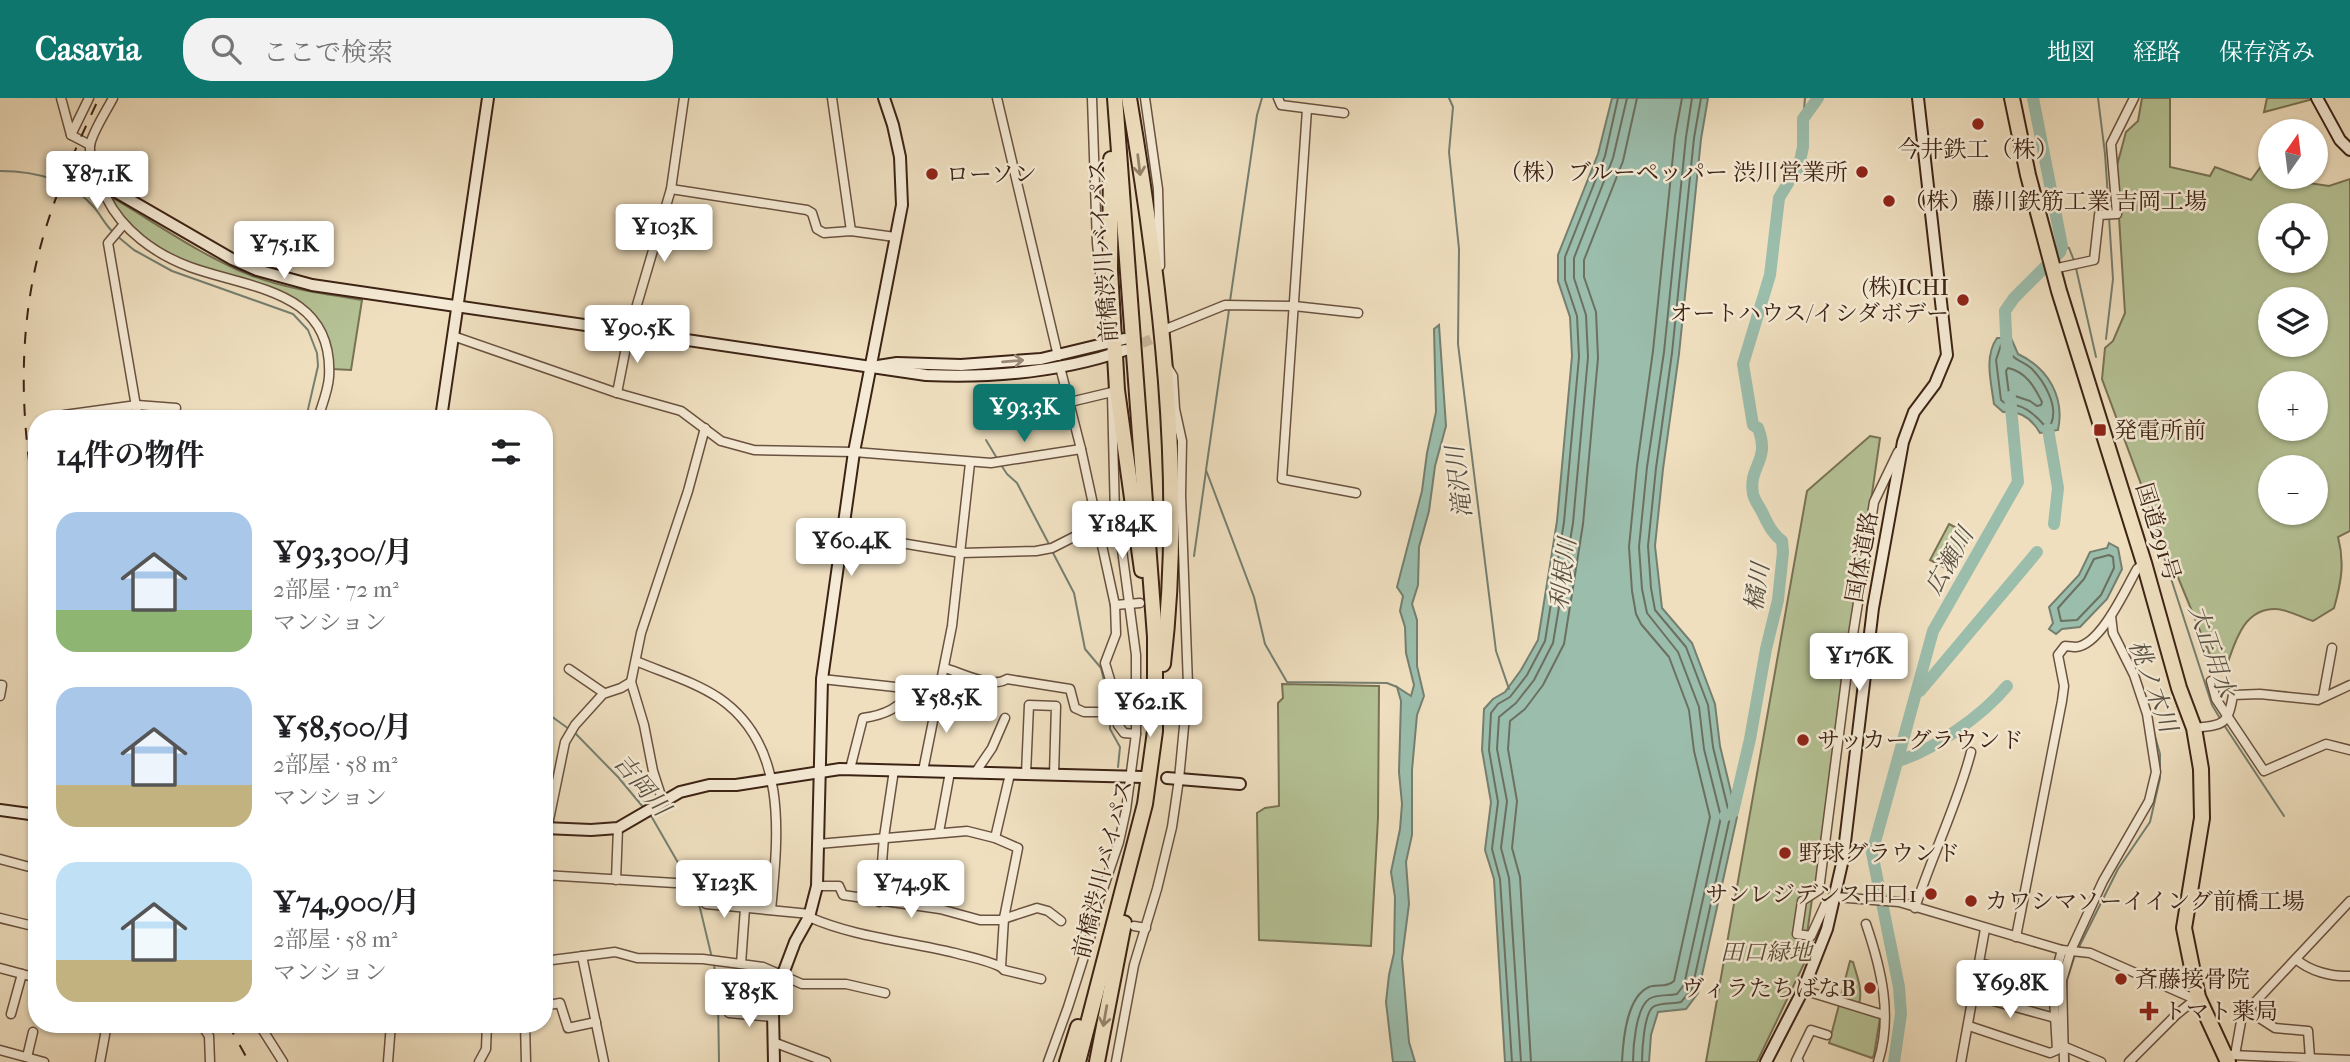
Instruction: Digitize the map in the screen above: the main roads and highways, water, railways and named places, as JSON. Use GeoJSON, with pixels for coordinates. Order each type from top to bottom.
{"type":"FeatureCollection","features":[{"type":"Feature","properties":{"kind":"highway"},"geometry":{"type":"LineString","coordinates":[[1109,98],[1112,310],[1120,346],[1114,391],[1139,554],[1155,637]]}},
{"type":"Feature","properties":{"kind":"highway","name":"前橋渋川バイパス"},"geometry":{"type":"LineString","coordinates":[[1078,1062],[1130,870],[1145,804],[1155,731],[1155,637],[1115,98]]}},
{"type":"Feature","properties":{"kind":"highway"},"geometry":{"type":"LineString","coordinates":[[1129,98],[1156,286],[1155,335],[1164,361],[1170,462],[1166,636],[1155,731]]}},
{"type":"Feature","properties":{"kind":"highway","name":"国道291号"},"geometry":{"type":"LineString","coordinates":[[2012,98],[2028,175],[2052,264],[2144,563],[2179,688],[2194,728],[2201,769],[2202,818],[2184,928],[2199,997],[2230,1057]]}},
{"type":"Feature","properties":{"kind":"highway"},"geometry":{"type":"LineString","coordinates":[[1097,1062],[1135,871],[1145,804]]}},
{"type":"Feature","properties":{"kind":"highway"},"geometry":{"type":"LineString","coordinates":[[1067,1062],[1130,870]]}},
{"type":"Feature","properties":{"kind":"water","name":"利根川"},"geometry":{"type":"Polygon","coordinates":[[[1612,98],[1708,98],[1701,139],[1679,354],[1655,546],[1662,608],[1692,643],[1715,704],[1720,746],[1737,817],[1698,993],[1686,1009],[1658,1012],[1651,1035],[1649,1062],[1505,1062],[1494,879],[1485,850],[1491,802],[1482,750],[1484,709],[1493,699],[1505,692],[1538,640],[1557,521],[1572,356],[1570,317],[1558,281],[1558,255],[1598,154],[1612,98]]]}},
{"type":"Feature","properties":{"kind":"water"},"geometry":{"type":"Polygon","coordinates":[[[1439,325],[1446,426],[1419,547],[1418,585],[1412,604],[1417,620],[1417,666],[1424,696],[1417,715],[1412,770],[1412,835],[1406,862],[1409,904],[1402,958],[1409,1042],[1415,1062],[1393,1062],[1386,1002],[1394,953],[1395,897],[1391,872],[1402,804],[1399,772],[1401,701],[1397,687],[1411,696],[1414,685],[1400,611],[1403,596],[1397,587],[1422,491],[1436,412],[1434,329],[1439,325]]]}},
{"type":"Feature","properties":{"kind":"water"},"geometry":{"type":"Polygon","coordinates":[[[1997,338],[2011,338],[2018,354],[2046,375],[2059,406],[2058,430],[2040,433],[2025,416],[2015,412],[2003,412],[1994,404],[1990,361],[1997,338]]]}},
{"type":"Feature","properties":{"kind":"water"},"geometry":{"type":"Polygon","coordinates":[[[2109,543],[2118,548],[2122,569],[2107,599],[2080,627],[2062,629],[2056,634],[2049,629],[2053,623],[2049,607],[2079,575],[2090,552],[2107,548],[2109,543]]]}},
{"type":"Feature","properties":{"kind":"waterway"},"geometry":{"type":"LineString","coordinates":[[1230,301],[1257,115],[1262,98]]}},
{"type":"Feature","properties":{"kind":"waterway","name":"滝沢川"},"geometry":{"type":"LineString","coordinates":[[1449,98],[1453,107],[1449,152],[1459,249],[1458,344],[1496,651],[1509,689]]}},
{"type":"Feature","properties":{"kind":"waterway"},"geometry":{"type":"LineString","coordinates":[[1803,122],[1805,98]]}},
{"type":"Feature","properties":{"kind":"waterway","name":"橘川"},"geometry":{"type":"LineString","coordinates":[[1725,816],[1733,812],[1750,739],[1778,600],[1783,552],[1782,541],[1771,529],[1753,494],[1752,484],[1762,449],[1758,428],[1753,425],[1743,364],[1770,275],[1779,198],[1798,170],[1803,147],[1803,119],[1818,98]]}},
{"type":"Feature","properties":{"kind":"waterway","name":"広瀬川"},"geometry":{"type":"LineString","coordinates":[[2007,355],[2005,311],[2014,298],[2060,252],[2062,246],[2033,98]]}},
{"type":"Feature","properties":{"kind":"waterway"},"geometry":{"type":"LineString","coordinates":[[2098,98],[2109,212]]}},
{"type":"Feature","properties":{"kind":"waterway","name":"吉岡川"},"geometry":{"type":"LineString","coordinates":[[0,171],[38,175],[61,183],[83,196],[113,232]]}},
{"type":"Feature","properties":{"kind":"waterway"},"geometry":{"type":"LineString","coordinates":[[2106,339],[2113,279],[2109,217]]}},
{"type":"Feature","properties":{"kind":"waterway","name":"吉岡川"},"geometry":{"type":"LineString","coordinates":[[117,236],[134,250],[172,271],[293,314],[308,330],[317,353],[318,366],[308,410]]}},
{"type":"Feature","properties":{"kind":"waterway","name":"大正用水"},"geometry":{"type":"LineString","coordinates":[[2062,246],[2069,248],[2075,263]]}},
{"type":"Feature","properties":{"kind":"waterway","name":"大正用水"},"geometry":{"type":"LineString","coordinates":[[2076,268],[2096,357]]}},
{"type":"Feature","properties":{"kind":"waterway"},"geometry":{"type":"LineString","coordinates":[[1229,310],[1206,470],[1254,597],[1265,644],[1287,682],[1387,683],[1397,687]]}},
{"type":"Feature","properties":{"kind":"waterway","name":"広瀬川"},"geometry":{"type":"LineString","coordinates":[[1894,1062],[1901,1014],[1899,987],[1872,853],[1933,631],[2018,482],[2010,397]]}},
{"type":"Feature","properties":{"kind":"waterway"},"geometry":{"type":"LineString","coordinates":[[2048,429],[2058,488],[2054,524]]}},
{"type":"Feature","properties":{"kind":"waterway"},"geometry":{"type":"LineString","coordinates":[[986,440],[998,460]]}},
{"type":"Feature","properties":{"kind":"waterway"},"geometry":{"type":"LineString","coordinates":[[1001,465],[1017,483],[1050,546]]}},
{"type":"Feature","properties":{"kind":"waterway"},"geometry":{"type":"LineString","coordinates":[[1194,556],[1206,471]]}},
{"type":"Feature","properties":{"kind":"waterway","name":"大正用水"},"geometry":{"type":"LineString","coordinates":[[2153,523],[2212,705],[2221,720]]}},
{"type":"Feature","properties":{"kind":"waterway"},"geometry":{"type":"LineString","coordinates":[[1052,551],[1074,593],[1085,649],[1101,668],[1110,707]]}},
{"type":"Feature","properties":{"kind":"waterway"},"geometry":{"type":"LineString","coordinates":[[1920,691],[2037,552]]}},
{"type":"Feature","properties":{"kind":"waterway"},"geometry":{"type":"LineString","coordinates":[[1898,761],[1927,749],[1957,730],[2007,686]]}},
{"type":"Feature","properties":{"kind":"waterway"},"geometry":{"type":"LineString","coordinates":[[1110,716],[1110,729],[1120,747],[1118,767]]}},
{"type":"Feature","properties":{"kind":"waterway","name":"吉岡川"},"geometry":{"type":"LineString","coordinates":[[553,717],[569,729]]}},
{"type":"Feature","properties":{"kind":"waterway","name":"大正用水"},"geometry":{"type":"LineString","coordinates":[[2224,725],[2284,816]]}},
{"type":"Feature","properties":{"kind":"waterway","name":"桃ノ木川"},"geometry":{"type":"LineString","coordinates":[[2079,947],[2118,869],[2150,822],[2160,778],[2160,754],[2153,729]]}},
{"type":"Feature","properties":{"kind":"waterway","name":"吉岡川"},"geometry":{"type":"LineString","coordinates":[[574,732],[643,807]]}},
{"type":"Feature","properties":{"kind":"waterway","name":"吉岡川"},"geometry":{"type":"LineString","coordinates":[[650,814],[692,887],[712,958]]}},
{"type":"Feature","properties":{"kind":"waterway","name":"桃ノ木川"},"geometry":{"type":"LineString","coordinates":[[2066,1001],[2067,980],[2075,955]]}},
{"type":"Feature","properties":{"kind":"waterway","name":"吉岡川"},"geometry":{"type":"LineString","coordinates":[[714,964],[718,999],[719,1062]]}},
{"type":"Feature","properties":{"kind":"waterway","name":"桃ノ木川"},"geometry":{"type":"LineString","coordinates":[[2068,1052],[2069,1062]]}},
{"type":"Feature","properties":{"kind":"tunnel"},"geometry":{"type":"LineString","coordinates":[[1128,349],[1152,339]]}},
{"type":"Feature","properties":{"kind":"railway"},"geometry":{"type":"LineString","coordinates":[[28,452],[25,342],[34,274],[54,204],[99,98]]}},
{"type":"Feature","properties":{"kind":"railway"},"geometry":{"type":"LineString","coordinates":[[233,1033],[249,1062]]}},
{"type":"Feature","properties":{"kind":"place","name":"今井鉄工（株）"},"geometry":{"type":"Point","coordinates":[1978,124]}},
{"type":"Feature","properties":{"kind":"place","name":"（株）ブルーペッパー 渋川営業所"},"geometry":{"type":"Point","coordinates":[1862,172]}},
{"type":"Feature","properties":{"kind":"place","name":"ローソン"},"geometry":{"type":"Point","coordinates":[932,174]}},
{"type":"Feature","properties":{"kind":"place","name":"（株）藤川鉄筋工業 吉岡工場"},"geometry":{"type":"Point","coordinates":[1889,201]}},
{"type":"Feature","properties":{"kind":"place","name":"(株)ICHI オートハウス/イシダボデー"},"geometry":{"type":"Point","coordinates":[1963,300]}},
{"type":"Feature","properties":{"kind":"place","name":"発電所前"},"geometry":{"type":"Point","coordinates":[2100,430]}},
{"type":"Feature","properties":{"kind":"place","name":"サッカーグラウンド"},"geometry":{"type":"Point","coordinates":[1803,740]}},
{"type":"Feature","properties":{"kind":"place","name":"野球グラウンド"},"geometry":{"type":"Point","coordinates":[1785,853]}},
{"type":"Feature","properties":{"kind":"place","name":"サンレジデンス田口1"},"geometry":{"type":"Point","coordinates":[1931,894]}},
{"type":"Feature","properties":{"kind":"place","name":"カワシマソーイイング前橋工場"},"geometry":{"type":"Point","coordinates":[1971,901]}},
{"type":"Feature","properties":{"kind":"place","name":"斉藤接骨院"},"geometry":{"type":"Point","coordinates":[2121,979]}},
{"type":"Feature","properties":{"kind":"place","name":"ヴィラたちばなB"},"geometry":{"type":"Point","coordinates":[1870,988]}},
{"type":"Feature","properties":{"kind":"place","name":"トマト薬局"},"geometry":{"type":"Point","coordinates":[2149,1011]}},
{"type":"Feature","properties":{"kind":"park label","name":"田口緑地"},"geometry":{"type":"Point","coordinates":[1766,952]}}]}
